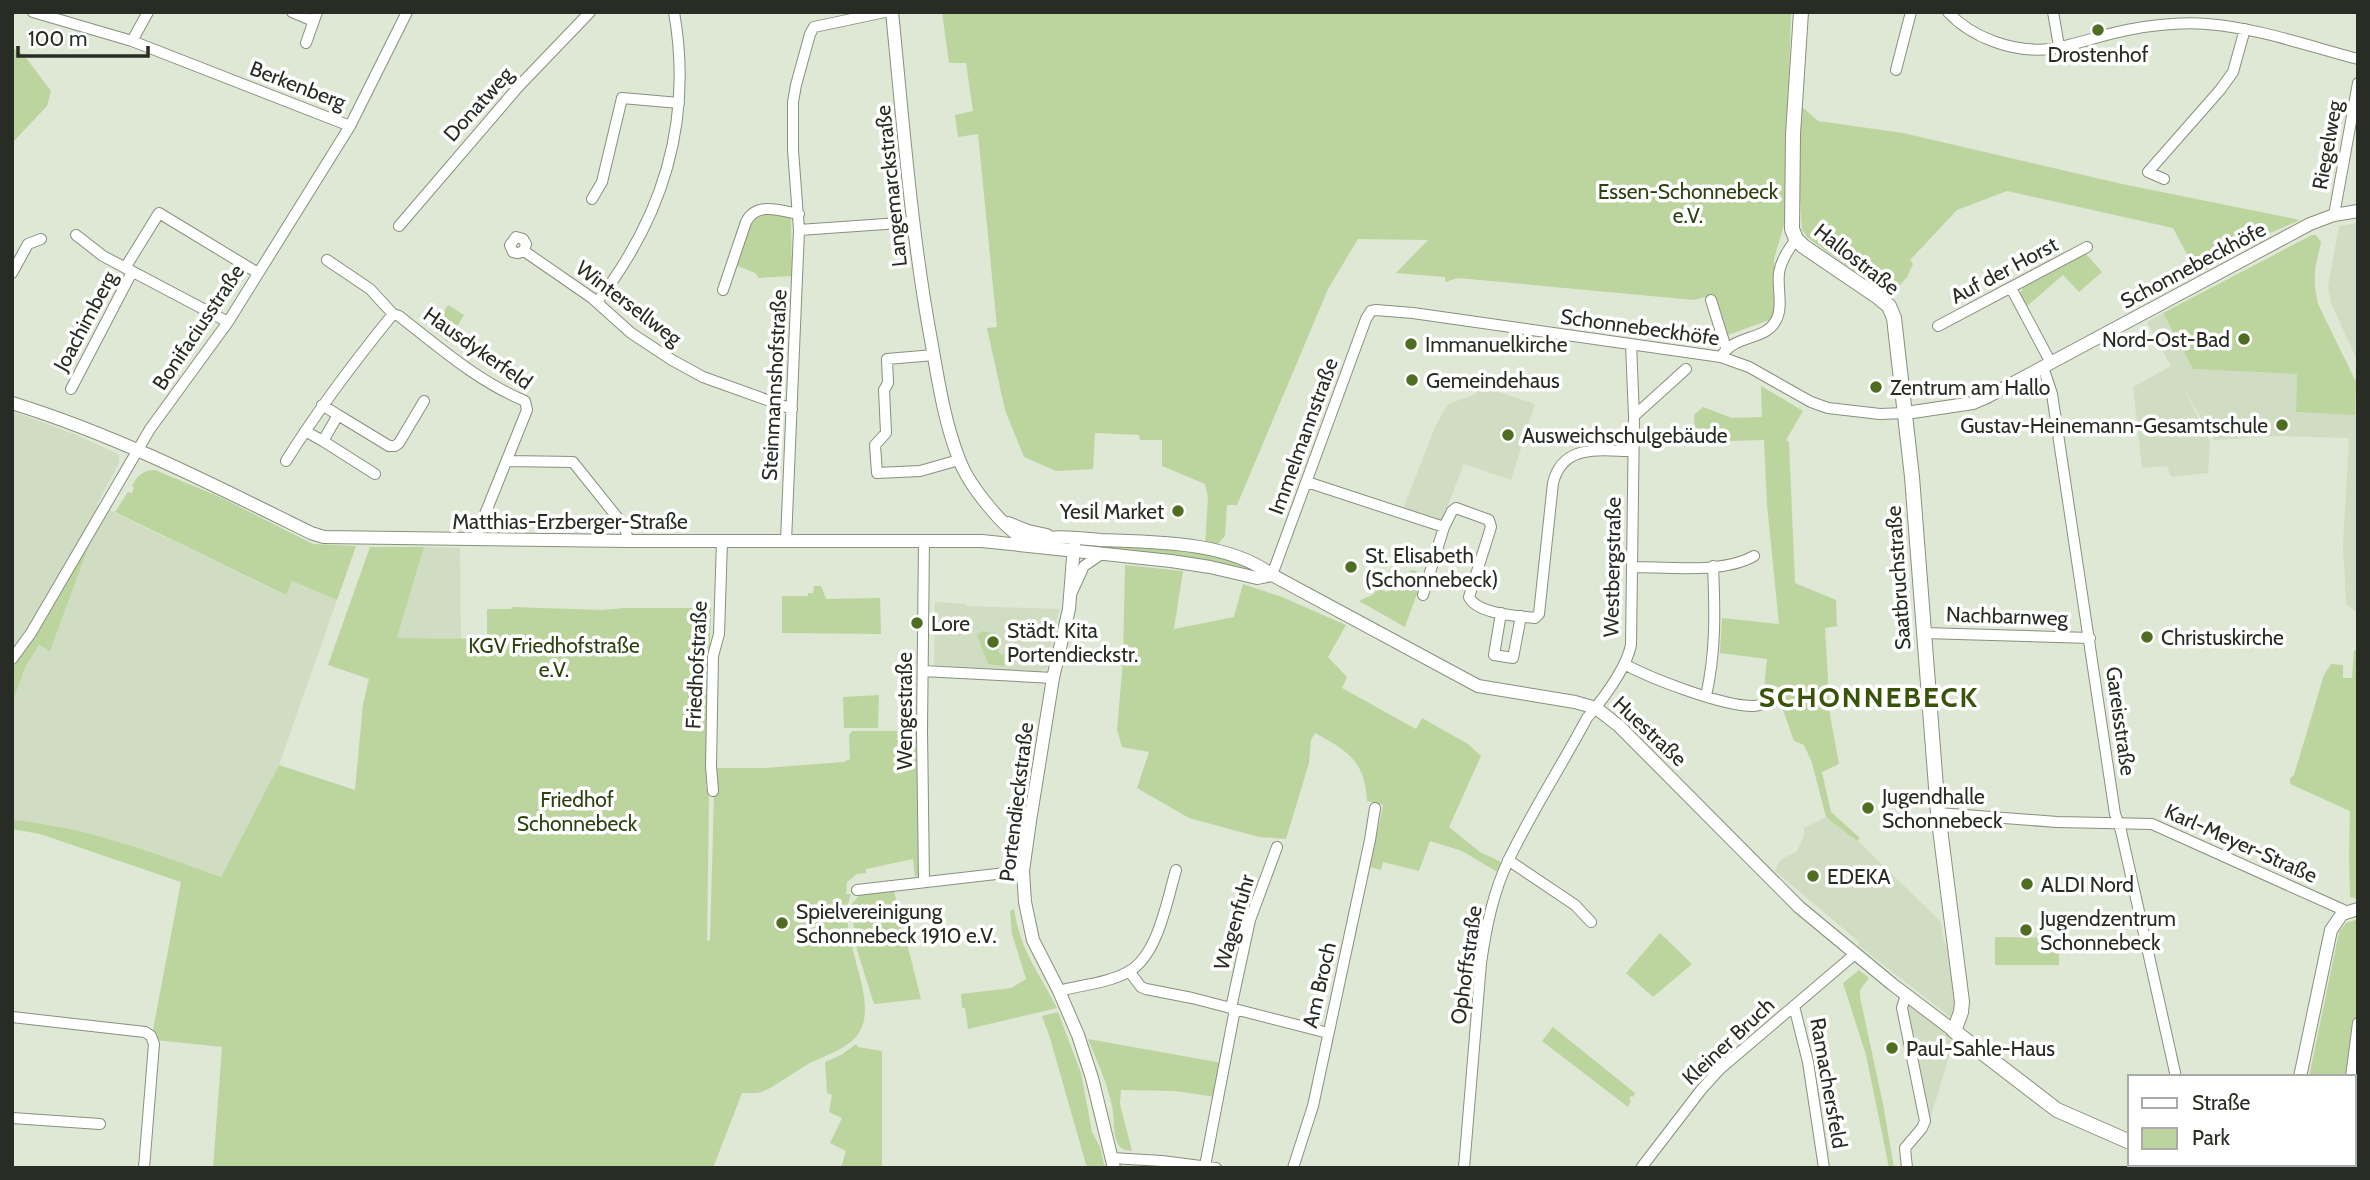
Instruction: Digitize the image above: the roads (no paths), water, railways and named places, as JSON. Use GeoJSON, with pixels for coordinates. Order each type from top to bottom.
{"type":"FeatureCollection","features":[{"type":"Feature","properties":{"kind":"main road","name":"Hallostraße"},"geometry":{"type":"LineString","coordinates":[[1801,12],[1792,170],[1791,218],[1796,239],[1889,306],[1894,318],[1906,414]]}},
{"type":"Feature","properties":{"kind":"main road","name":"Saatbruchstraße"},"geometry":{"type":"LineString","coordinates":[[1906,414],[1938,813],[1962,1002],[1954,1031]]}},
{"type":"Feature","properties":{"kind":"main road","name":"Huestraße"},"geometry":{"type":"LineString","coordinates":[[1954,1031],[2057,1110],[2128,1141]]}},
{"type":"Feature","properties":{"kind":"street","name":"Berkenberg"},"geometry":{"type":"LineString","coordinates":[[33,12],[64,16],[350,126]]}},
{"type":"Feature","properties":{"kind":"street"},"geometry":{"type":"LineString","coordinates":[[132,41],[148,12]]}},
{"type":"Feature","properties":{"kind":"street"},"geometry":{"type":"LineString","coordinates":[[292,12],[315,17],[306,43]]}},
{"type":"Feature","properties":{"kind":"street","name":"Bonifaciusstraße"},"geometry":{"type":"LineString","coordinates":[[12,659],[31,633],[150,429],[228,321],[350,126],[407,12]]}},
{"type":"Feature","properties":{"kind":"street","name":"Donatweg"},"geometry":{"type":"LineString","coordinates":[[400,226],[519,86],[590,12]]}},
{"type":"Feature","properties":{"kind":"street"},"geometry":{"type":"LineString","coordinates":[[597,302],[638,243],[670,162],[679,103],[681,64],[674,12]]}},
{"type":"Feature","properties":{"kind":"street","name":"Steinmannshofstraße"},"geometry":{"type":"LineString","coordinates":[[786,541],[799,230],[793,149],[793,102],[796,85],[814,27],[885,12]]}},
{"type":"Feature","properties":{"kind":"street","name":"Langemarckstraße"},"geometry":{"type":"LineString","coordinates":[[892,12],[914,222],[934,355],[949,428],[959,460],[973,486],[1024,543]]}},
{"type":"Feature","properties":{"kind":"street"},"geometry":{"type":"LineString","coordinates":[[1896,71],[1911,12]]}},
{"type":"Feature","properties":{"kind":"street"},"geometry":{"type":"LineString","coordinates":[[1948,12],[1965,29],[1987,39],[2032,49],[2059,47],[2130,29],[2171,24],[2206,24],[2245,29],[2358,59]]}},
{"type":"Feature","properties":{"kind":"street"},"geometry":{"type":"LineString","coordinates":[[2053,12],[2059,47]]}},
{"type":"Feature","properties":{"kind":"street"},"geometry":{"type":"LineString","coordinates":[[2164,179],[2148,172],[2233,72],[2245,29]]}},
{"type":"Feature","properties":{"kind":"street","name":"Riegelweg"},"geometry":{"type":"LineString","coordinates":[[2334,215],[2358,83]]}},
{"type":"Feature","properties":{"kind":"street"},"geometry":{"type":"LineString","coordinates":[[592,199],[602,181],[622,98],[679,103]]}},
{"type":"Feature","properties":{"kind":"street"},"geometry":{"type":"LineString","coordinates":[[723,290],[751,214],[763,209],[799,209]]}},
{"type":"Feature","properties":{"kind":"street","name":"Schonnebeckhöfe"},"geometry":{"type":"LineString","coordinates":[[1371,311],[1413,313],[1631,344],[1724,352],[1811,402],[1828,408],[1906,414],[1973,403],[2310,224],[2334,215],[2358,211]]}},
{"type":"Feature","properties":{"kind":"street","name":"Joachimberg"},"geometry":{"type":"LineString","coordinates":[[71,389],[159,213],[258,273]]}},
{"type":"Feature","properties":{"kind":"street"},"geometry":{"type":"LineString","coordinates":[[799,230],[914,222]]}},
{"type":"Feature","properties":{"kind":"street"},"geometry":{"type":"LineString","coordinates":[[76,234],[95,251],[228,321]]}},
{"type":"Feature","properties":{"kind":"street"},"geometry":{"type":"LineString","coordinates":[[12,273],[28,244],[41,239]]}},
{"type":"Feature","properties":{"kind":"street"},"geometry":{"type":"LineString","coordinates":[[1711,300],[1724,352],[1738,341],[1768,330],[1779,311],[1779,272],[1785,255],[1796,239]]}},
{"type":"Feature","properties":{"kind":"street","name":"Auf der Horst"},"geometry":{"type":"LineString","coordinates":[[1938,327],[2087,247]]}},
{"type":"Feature","properties":{"kind":"street","name":"Wintersellweg"},"geometry":{"type":"LineString","coordinates":[[524,251],[597,302],[631,333],[682,366],[703,377],[792,410]]}},
{"type":"Feature","properties":{"kind":"street","name":"Hausdykerfeld"},"geometry":{"type":"LineString","coordinates":[[327,260],[370,289],[393,314],[481,379],[525,401],[527,410],[475,539]]}},
{"type":"Feature","properties":{"kind":"street"},"geometry":{"type":"LineString","coordinates":[[2011,288],[2047,365]]}},
{"type":"Feature","properties":{"kind":"street","name":"Immelmannstraße"},"geometry":{"type":"LineString","coordinates":[[1272,575],[1371,311]]}},
{"type":"Feature","properties":{"kind":"street","name":"Hausdykerfeld"},"geometry":{"type":"LineString","coordinates":[[286,461],[359,354],[393,314]]}},
{"type":"Feature","properties":{"kind":"street","name":"Westbergstraße"},"geometry":{"type":"LineString","coordinates":[[1596,708],[1630,653],[1633,631],[1634,416],[1631,344]]}},
{"type":"Feature","properties":{"kind":"street"},"geometry":{"type":"LineString","coordinates":[[934,355],[887,359],[888,383],[884,390],[886,433],[875,445],[877,473],[920,471],[959,460]]}},
{"type":"Feature","properties":{"kind":"street","name":"Gareisstraße"},"geometry":{"type":"LineString","coordinates":[[2047,365],[2117,822],[2122,831],[2176,1075]]}},
{"type":"Feature","properties":{"kind":"street"},"geometry":{"type":"LineString","coordinates":[[1634,416],[1686,369]]}},
{"type":"Feature","properties":{"kind":"street"},"geometry":{"type":"LineString","coordinates":[[322,405],[389,446],[395,446],[425,401]]}},
{"type":"Feature","properties":{"kind":"street","name":"Matthias-Erzberger-Straße"},"geometry":{"type":"LineString","coordinates":[[12,403],[139,450],[317,536],[1024,543],[1075,538]]}},
{"type":"Feature","properties":{"kind":"street"},"geometry":{"type":"LineString","coordinates":[[323,441],[338,415]]}},
{"type":"Feature","properties":{"kind":"street"},"geometry":{"type":"LineString","coordinates":[[305,431],[375,474]]}},
{"type":"Feature","properties":{"kind":"street"},"geometry":{"type":"LineString","coordinates":[[1423,595],[1444,527],[1456,508],[1489,520],[1491,527],[1469,597],[1471,603],[1482,610],[1535,618],[1539,614],[1553,483],[1559,466],[1564,459],[1582,452],[1633,451]]}},
{"type":"Feature","properties":{"kind":"street"},"geometry":{"type":"LineString","coordinates":[[508,461],[573,462],[625,527],[628,541]]}},
{"type":"Feature","properties":{"kind":"street"},"geometry":{"type":"LineString","coordinates":[[1307,482],[1444,527]]}},
{"type":"Feature","properties":{"kind":"street","name":"Langemarckstraße"},"geometry":{"type":"LineString","coordinates":[[1003,520],[1051,542]]}},
{"type":"Feature","properties":{"kind":"street","name":"Huestraße"},"geometry":{"type":"LineString","coordinates":[[1075,538],[1151,542],[1213,551],[1261,567],[1478,686],[1596,708],[1619,726],[1799,907],[1954,1031]]}},
{"type":"Feature","properties":{"kind":"street","name":"Portendieckstraße"},"geometry":{"type":"LineString","coordinates":[[1075,538],[1070,595],[1053,678],[1023,871],[1025,902],[1033,940],[1078,1035],[1092,1078],[1113,1163]]}},
{"type":"Feature","properties":{"kind":"street","name":"Wengestraße"},"geometry":{"type":"LineString","coordinates":[[924,540],[924,881]]}},
{"type":"Feature","properties":{"kind":"street","name":"Friedhofstraße"},"geometry":{"type":"LineString","coordinates":[[713,791],[713,656],[719,635],[722,541]]}},
{"type":"Feature","properties":{"kind":"street","name":"Matthias-Erzberger-Straße"},"geometry":{"type":"LineString","coordinates":[[1051,542],[1074,552]]}},
{"type":"Feature","properties":{"kind":"street","name":"Huestraße"},"geometry":{"type":"LineString","coordinates":[[1074,552],[1171,561],[1257,578],[1272,575]]}},
{"type":"Feature","properties":{"kind":"street","name":"Portendieckstraße"},"geometry":{"type":"LineString","coordinates":[[1070,595],[1084,566],[1100,555]]}},
{"type":"Feature","properties":{"kind":"street"},"geometry":{"type":"LineString","coordinates":[[1632,567],[1740,564],[1754,556]]}},
{"type":"Feature","properties":{"kind":"street"},"geometry":{"type":"LineString","coordinates":[[1706,696],[1715,638],[1713,566]]}},
{"type":"Feature","properties":{"kind":"street"},"geometry":{"type":"LineString","coordinates":[[1501,613],[1494,655],[1513,658],[1521,616]]}},
{"type":"Feature","properties":{"kind":"street","name":"Nachbarnweg"},"geometry":{"type":"LineString","coordinates":[[1924,633],[2090,638]]}},
{"type":"Feature","properties":{"kind":"street"},"geometry":{"type":"LineString","coordinates":[[1624,664],[1706,696],[1741,705],[1756,706],[1774,700]]}},
{"type":"Feature","properties":{"kind":"street"},"geometry":{"type":"LineString","coordinates":[[923,671],[1053,678]]}},
{"type":"Feature","properties":{"kind":"street","name":"Ophoffstraße"},"geometry":{"type":"LineString","coordinates":[[1464,1168],[1484,945],[1493,904],[1508,860],[1587,718],[1596,708]]}},
{"type":"Feature","properties":{"kind":"street","name":"Am Broch"},"geometry":{"type":"LineString","coordinates":[[1293,1168],[1313,1106],[1375,808]]}},
{"type":"Feature","properties":{"kind":"street","name":"Karl-Meyer-Straße"},"geometry":{"type":"LineString","coordinates":[[1938,813],[2057,822],[2146,822],[2353,910]]}},
{"type":"Feature","properties":{"kind":"street","name":"Wagenfuhr"},"geometry":{"type":"LineString","coordinates":[[1204,1167],[1250,920],[1277,847]]}},
{"type":"Feature","properties":{"kind":"street"},"geometry":{"type":"LineString","coordinates":[[1508,860],[1575,905],[1591,922]]}},
{"type":"Feature","properties":{"kind":"street"},"geometry":{"type":"LineString","coordinates":[[1059,991],[1129,971],[1143,959],[1154,939],[1176,870]]}},
{"type":"Feature","properties":{"kind":"street"},"geometry":{"type":"LineString","coordinates":[[857,890],[1023,871]]}},
{"type":"Feature","properties":{"kind":"street"},"geometry":{"type":"LineString","coordinates":[[2300,1075],[2331,930],[2337,919],[2353,910]]}},
{"type":"Feature","properties":{"kind":"street","name":"Kleiner Bruch"},"geometry":{"type":"LineString","coordinates":[[1641,1168],[1712,1077],[1855,954]]}},
{"type":"Feature","properties":{"kind":"street"},"geometry":{"type":"LineString","coordinates":[[1129,971],[1141,987],[1146,989],[1328,1032]]}},
{"type":"Feature","properties":{"kind":"street"},"geometry":{"type":"LineString","coordinates":[[1906,994],[1902,1009],[1925,1121],[1905,1148],[1907,1168]]}},
{"type":"Feature","properties":{"kind":"street","name":"Ramachersfeld"},"geometry":{"type":"LineString","coordinates":[[1794,1006],[1808,1062],[1824,1168]]}},
{"type":"Feature","properties":{"kind":"street"},"geometry":{"type":"LineString","coordinates":[[12,1017],[145,1032],[151,1036],[154,1044],[144,1168]]}},
{"type":"Feature","properties":{"kind":"street"},"geometry":{"type":"LineString","coordinates":[[2351,1075],[2358,1023]]}},
{"type":"Feature","properties":{"kind":"street"},"geometry":{"type":"LineString","coordinates":[[12,1118],[100,1124]]}},
{"type":"Feature","properties":{"kind":"street"},"geometry":{"type":"LineString","coordinates":[[1113,1163],[1204,1167]]}},
{"type":"Feature","properties":{"kind":"place","name":"Drostenhof"},"geometry":{"type":"Point","coordinates":[2098,30]}},
{"type":"Feature","properties":{"kind":"place","name":"Nord-Ost-Bad"},"geometry":{"type":"Point","coordinates":[2244,339]}},
{"type":"Feature","properties":{"kind":"place","name":"Immanuelkirche"},"geometry":{"type":"Point","coordinates":[1411,344]}},
{"type":"Feature","properties":{"kind":"place","name":"Gemeindehaus"},"geometry":{"type":"Point","coordinates":[1412,380]}},
{"type":"Feature","properties":{"kind":"place","name":"Zentrum am Hallo"},"geometry":{"type":"Point","coordinates":[1876,387]}},
{"type":"Feature","properties":{"kind":"place","name":"Gustav-Heinemann-Gesamtschule"},"geometry":{"type":"Point","coordinates":[2282,425]}},
{"type":"Feature","properties":{"kind":"place","name":"Ausweichschulgebäude"},"geometry":{"type":"Point","coordinates":[1508,435]}},
{"type":"Feature","properties":{"kind":"place","name":"Yesil Market"},"geometry":{"type":"Point","coordinates":[1178,511]}},
{"type":"Feature","properties":{"kind":"place","name":"St. Elisabeth (Schonnebeck)"},"geometry":{"type":"Point","coordinates":[1351,567]}},
{"type":"Feature","properties":{"kind":"place","name":"Lore"},"geometry":{"type":"Point","coordinates":[917,623]}},
{"type":"Feature","properties":{"kind":"place","name":"Christuskirche"},"geometry":{"type":"Point","coordinates":[2147,637]}},
{"type":"Feature","properties":{"kind":"place","name":"Städt. Kita Portendieckstr."},"geometry":{"type":"Point","coordinates":[993,642]}},
{"type":"Feature","properties":{"kind":"place","name":"Jugendhalle Schonnebeck"},"geometry":{"type":"Point","coordinates":[1868,808]}},
{"type":"Feature","properties":{"kind":"place","name":"EDEKA"},"geometry":{"type":"Point","coordinates":[1813,876]}},
{"type":"Feature","properties":{"kind":"place","name":"ALDI Nord"},"geometry":{"type":"Point","coordinates":[2027,884]}},
{"type":"Feature","properties":{"kind":"place","name":"Spielvereinigung Schonnebeck 1910 e.V."},"geometry":{"type":"Point","coordinates":[782,923]}},
{"type":"Feature","properties":{"kind":"place","name":"Jugendzentrum Schonnebeck"},"geometry":{"type":"Point","coordinates":[2026,930]}},
{"type":"Feature","properties":{"kind":"place","name":"Paul-Sahle-Haus"},"geometry":{"type":"Point","coordinates":[1892,1048]}},
{"type":"Feature","properties":{"kind":"district","name":"SCHONNEBECK"},"geometry":{"type":"Point","coordinates":[1869,697]}},
{"type":"Feature","properties":{"kind":"park label","name":"Essen-Schonnebeck e.V."},"geometry":{"type":"Point","coordinates":[1688,203]}},
{"type":"Feature","properties":{"kind":"park label","name":"KGV Friedhofstraße e.V."},"geometry":{"type":"Point","coordinates":[554,657]}},
{"type":"Feature","properties":{"kind":"park label","name":"Friedhof Schonnebeck"},"geometry":{"type":"Point","coordinates":[577,811]}}]}
